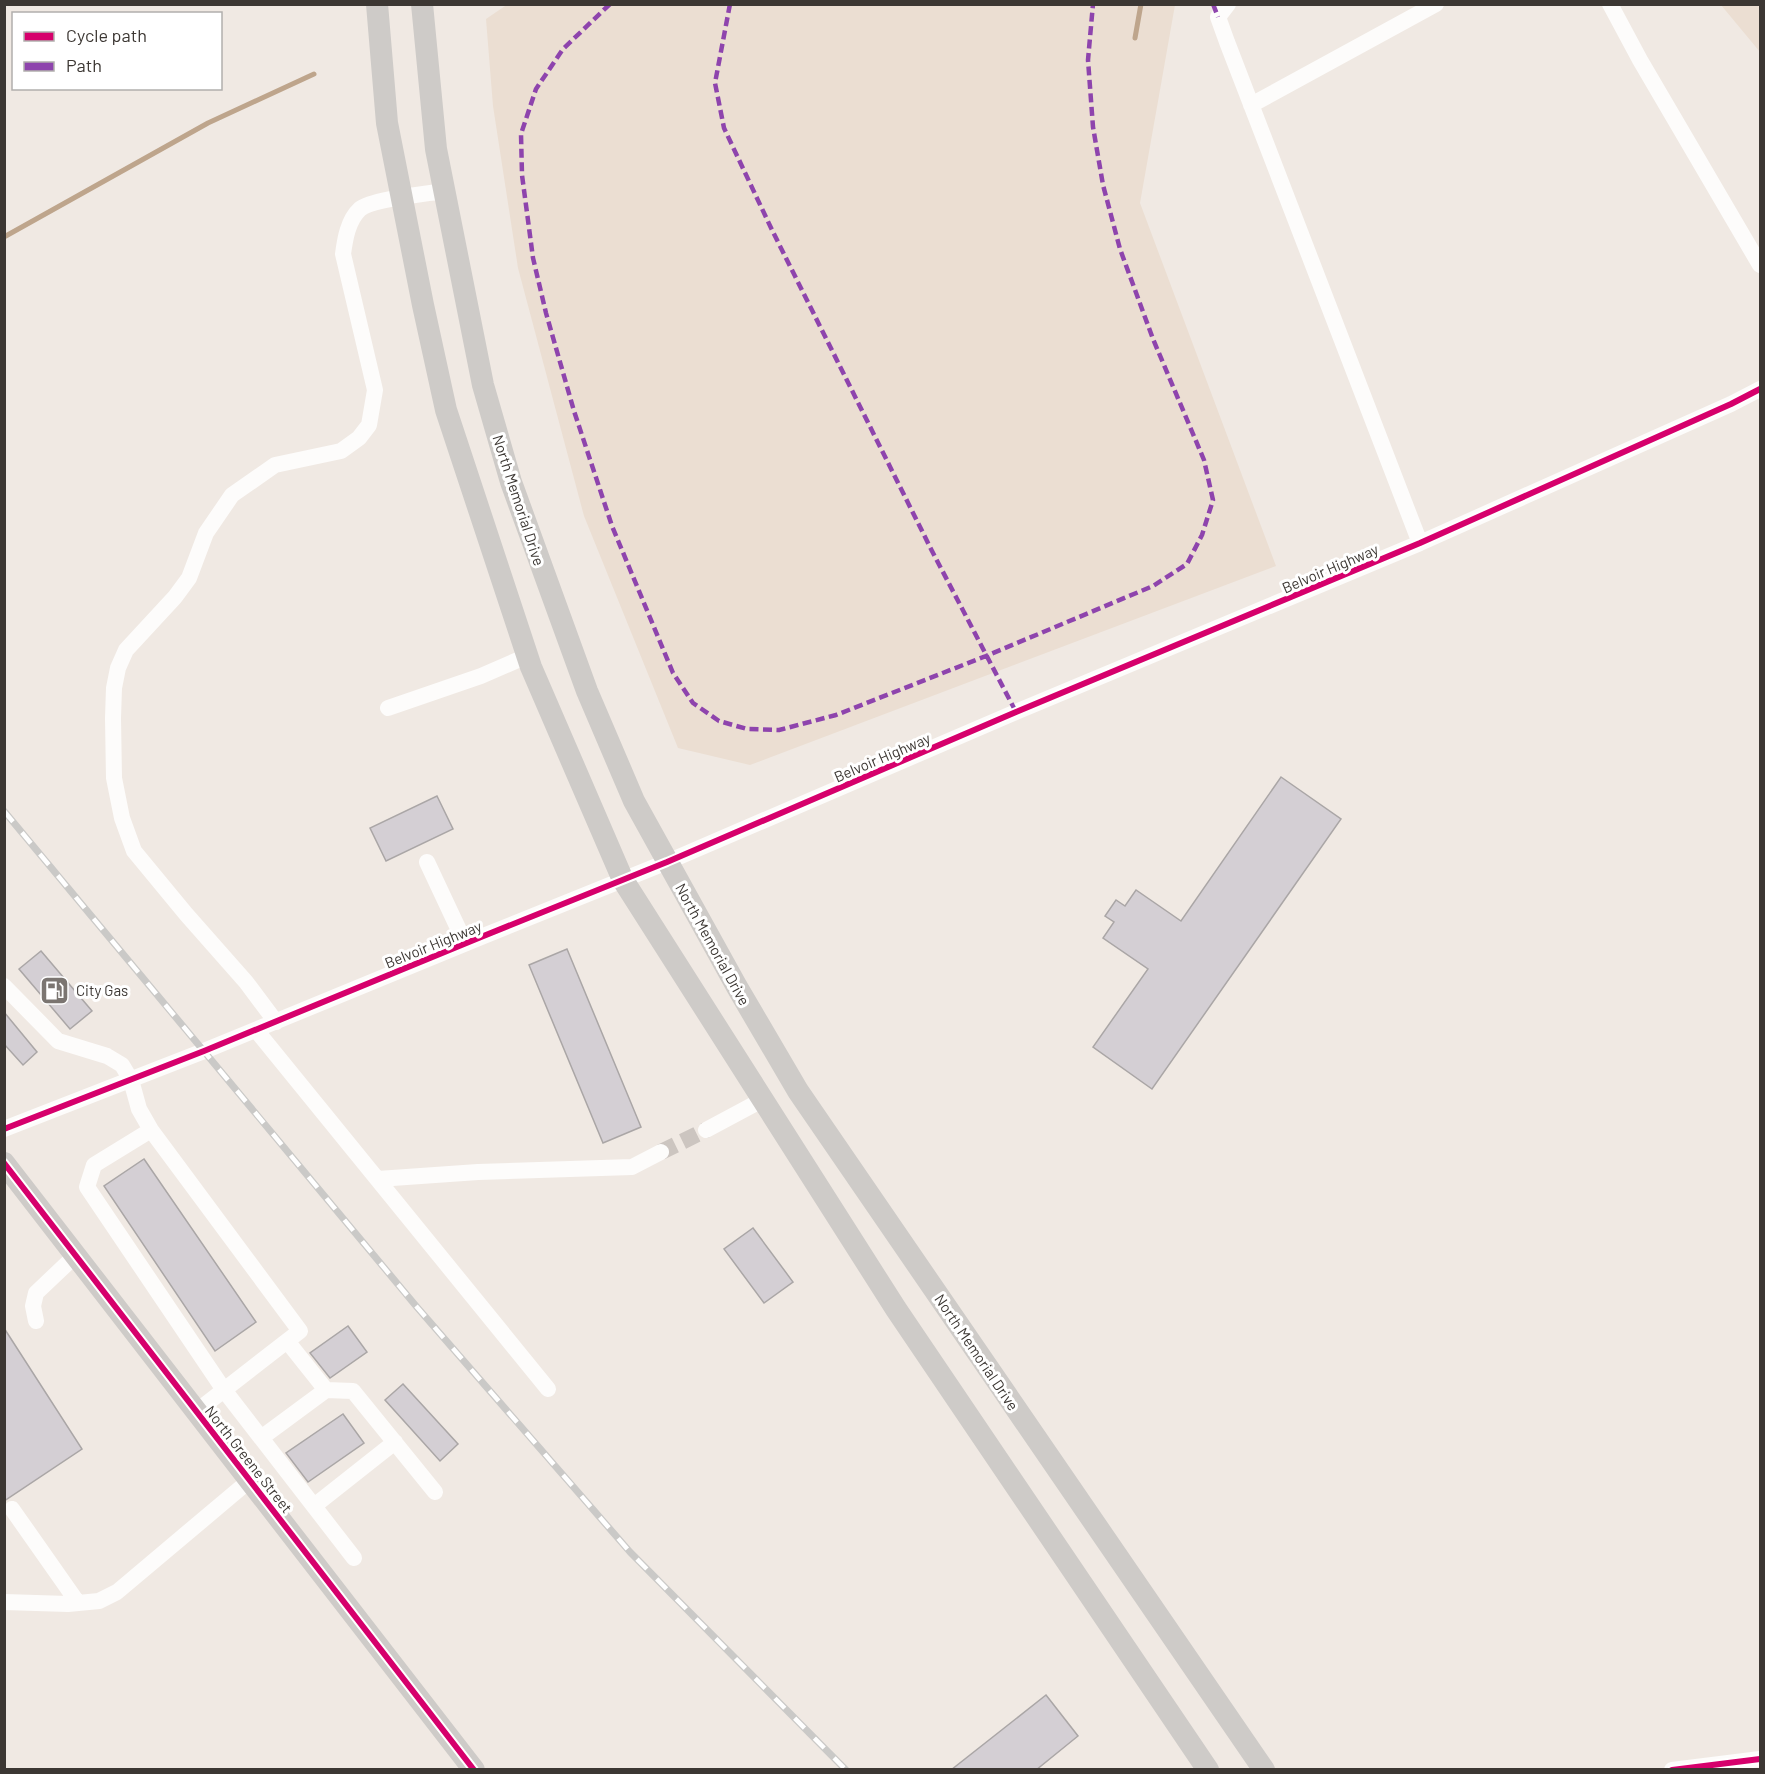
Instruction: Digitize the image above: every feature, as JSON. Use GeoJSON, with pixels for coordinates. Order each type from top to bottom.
{"type":"FeatureCollection","features":[{"type":"Feature","properties":{"kind":"main road"},"geometry":{"type":"LineString","coordinates":[[377,4],[387,123],[446,410],[527,656],[623,880],[896,1310],[1208,1770]]}},
{"type":"Feature","properties":{"kind":"main road","name":"North Memorial Drive"},"geometry":{"type":"LineString","coordinates":[[422,4],[436,149],[483,385],[511,482],[587,691],[633,801],[798,1091],[1264,1770]]}},
{"type":"Feature","properties":{"kind":"main road","name":"North Greene Street"},"geometry":{"type":"LineString","coordinates":[[4,1163],[474,1770]]}},
{"type":"Feature","properties":{"kind":"street"},"geometry":{"type":"LineString","coordinates":[[1228,4],[1218,17],[1420,543]]}},
{"type":"Feature","properties":{"kind":"street"},"geometry":{"type":"LineString","coordinates":[[1251,105],[1436,4]]}},
{"type":"Feature","properties":{"kind":"street"},"geometry":{"type":"LineString","coordinates":[[1610,4],[1640,60],[1761,265]]}},
{"type":"Feature","properties":{"kind":"street"},"geometry":{"type":"LineString","coordinates":[[276,1022],[246,982],[134,851],[122,818],[114,778],[114,688],[118,668],[126,650],[175,597],[189,578],[206,533],[232,495],[275,465],[341,451],[359,438],[369,425],[375,390],[343,254],[346,238],[351,223],[360,209],[374,203],[444,191]]}},
{"type":"Feature","properties":{"kind":"street","name":"Belvoir Highway"},"geometry":{"type":"LineString","coordinates":[[4,1129],[276,1022],[667,862],[1016,712],[1420,543],[1761,390]]}},
{"type":"Feature","properties":{"kind":"street"},"geometry":{"type":"LineString","coordinates":[[388,708],[481,676],[527,656]]}},
{"type":"Feature","properties":{"kind":"street"},"geometry":{"type":"LineString","coordinates":[[427,862],[465,943]]}},
{"type":"Feature","properties":{"kind":"street"},"geometry":{"type":"LineString","coordinates":[[4,986],[58,1041],[107,1056],[122,1065],[131,1080],[139,1109],[151,1130],[300,1331],[197,1411]]}},
{"type":"Feature","properties":{"kind":"street"},"geometry":{"type":"LineString","coordinates":[[256,1030],[548,1389]]}},
{"type":"Feature","properties":{"kind":"street"},"geometry":{"type":"LineString","coordinates":[[706,1130],[762,1100]]}},
{"type":"Feature","properties":{"kind":"street"},"geometry":{"type":"LineString","coordinates":[[151,1130],[94,1166],[87,1187],[224,1390],[354,1558]]}},
{"type":"Feature","properties":{"kind":"street"},"geometry":{"type":"LineString","coordinates":[[378,1179],[478,1172],[632,1167],[661,1152]]}},
{"type":"Feature","properties":{"kind":"street"},"geometry":{"type":"LineString","coordinates":[[36,1321],[33,1306],[36,1293],[76,1255]]}},
{"type":"Feature","properties":{"kind":"street"},"geometry":{"type":"LineString","coordinates":[[287,1341],[326,1390]]}},
{"type":"Feature","properties":{"kind":"street"},"geometry":{"type":"LineString","coordinates":[[261,1438],[326,1390],[353,1391],[435,1492]]}},
{"type":"Feature","properties":{"kind":"street"},"geometry":{"type":"LineString","coordinates":[[314,1506],[395,1442]]}},
{"type":"Feature","properties":{"kind":"street"},"geometry":{"type":"LineString","coordinates":[[4,1602],[99,1601],[117,1592],[250,1480]]}},
{"type":"Feature","properties":{"kind":"street"},"geometry":{"type":"LineString","coordinates":[[12,1509],[78,1603]]}},
{"type":"Feature","properties":{"kind":"street"},"geometry":{"type":"LineString","coordinates":[[1672,1770],[1761,1760]]}},
{"type":"Feature","properties":{"kind":"shaded area"},"geometry":{"type":"Polygon","coordinates":[[[508,4],[1175,5],[1140,203],[1276,566],[750,765],[678,748],[584,516],[518,268],[493,106],[486,19],[508,4]]]}},
{"type":"Feature","properties":{"kind":"shaded area"},"geometry":{"type":"Polygon","coordinates":[[[1721,5],[1760,5],[1760,52],[1721,5]]]}},
{"type":"Feature","properties":{"kind":"building"},"geometry":{"type":"Polygon","coordinates":[[[1281,777],[1341,819],[1152,1089],[1093,1047],[1148,969],[1103,938],[1114,922],[1105,916],[1116,900],[1125,906],[1136,890],[1181,921],[1281,777]]]}},
{"type":"Feature","properties":{"kind":"building"},"geometry":{"type":"Polygon","coordinates":[[[437,796],[453,829],[386,861],[370,828],[437,796]]]}},
{"type":"Feature","properties":{"kind":"building"},"geometry":{"type":"Polygon","coordinates":[[[567,949],[641,1127],[603,1143],[529,965],[567,949]]]}},
{"type":"Feature","properties":{"kind":"building","name":"City Gas"},"geometry":{"type":"Polygon","coordinates":[[[41,951],[92,1011],[70,1029],[19,969],[41,951]]]}},
{"type":"Feature","properties":{"kind":"building"},"geometry":{"type":"Polygon","coordinates":[[[4,1012],[37,1052],[23,1065],[4,1044],[4,1012]]]}},
{"type":"Feature","properties":{"kind":"building"},"geometry":{"type":"Polygon","coordinates":[[[144,1159],[256,1322],[215,1351],[104,1186],[144,1159]]]}},
{"type":"Feature","properties":{"kind":"building"},"geometry":{"type":"Polygon","coordinates":[[[753,1228],[793,1282],[764,1303],[724,1249],[753,1228]]]}},
{"type":"Feature","properties":{"kind":"building"},"geometry":{"type":"Polygon","coordinates":[[[348,1326],[367,1352],[330,1378],[310,1353],[348,1326]]]}},
{"type":"Feature","properties":{"kind":"building"},"geometry":{"type":"Polygon","coordinates":[[[4,1328],[82,1449],[4,1501],[4,1328]]]}},
{"type":"Feature","properties":{"kind":"building"},"geometry":{"type":"Polygon","coordinates":[[[403,1384],[458,1444],[440,1461],[385,1400],[403,1384]]]}},
{"type":"Feature","properties":{"kind":"building"},"geometry":{"type":"Polygon","coordinates":[[[343,1414],[364,1443],[308,1482],[286,1453],[343,1414]]]}},
{"type":"Feature","properties":{"kind":"building"},"geometry":{"type":"Polygon","coordinates":[[[1046,1695],[1078,1736],[1036,1770],[951,1770],[1046,1695]]]}},
{"type":"Feature","properties":{"kind":"waterway"},"geometry":{"type":"LineString","coordinates":[[1135,38],[1141,4]]}},
{"type":"Feature","properties":{"kind":"waterway"},"geometry":{"type":"LineString","coordinates":[[4,237],[208,123],[314,74]]}},
{"type":"Feature","properties":{"kind":"tunnel"},"geometry":{"type":"LineString","coordinates":[[661,1152],[706,1130]]}},
{"type":"Feature","properties":{"kind":"railway"},"geometry":{"type":"LineString","coordinates":[[4,811],[416,1306],[630,1552],[846,1770]]}},
{"type":"Feature","properties":{"kind":"marked path"},"geometry":{"type":"LineString","coordinates":[[610,4],[563,49],[536,89],[521,134],[522,175],[533,258],[574,411],[612,526],[673,673],[693,703],[719,721],[747,729],[779,730],[836,715],[986,656],[1153,586],[1187,564],[1202,535],[1213,500],[1204,460],[1153,339],[1120,249],[1103,185],[1093,127],[1088,60],[1093,4]]}},
{"type":"Feature","properties":{"kind":"marked path"},"geometry":{"type":"LineString","coordinates":[[730,4],[715,83],[724,128],[772,230],[932,551],[1016,712]]}},
{"type":"Feature","properties":{"kind":"marked path"},"geometry":{"type":"LineString","coordinates":[[1213,4],[1218,17]]}},
{"type":"Feature","properties":{"kind":"cycle path"},"geometry":{"type":"LineString","coordinates":[[4,1129],[204,1051],[667,862],[1016,712],[1420,543],[1760,389]]}},
{"type":"Feature","properties":{"kind":"cycle path"},"geometry":{"type":"LineString","coordinates":[[4,1163],[474,1770]]}},
{"type":"Feature","properties":{"kind":"cycle path"},"geometry":{"type":"LineString","coordinates":[[1672,1770],[1760,1759]]}},
{"type":"Feature","properties":{"kind":"place","name":"City Gas"},"geometry":{"type":"Point","coordinates":[55,990]}}]}
